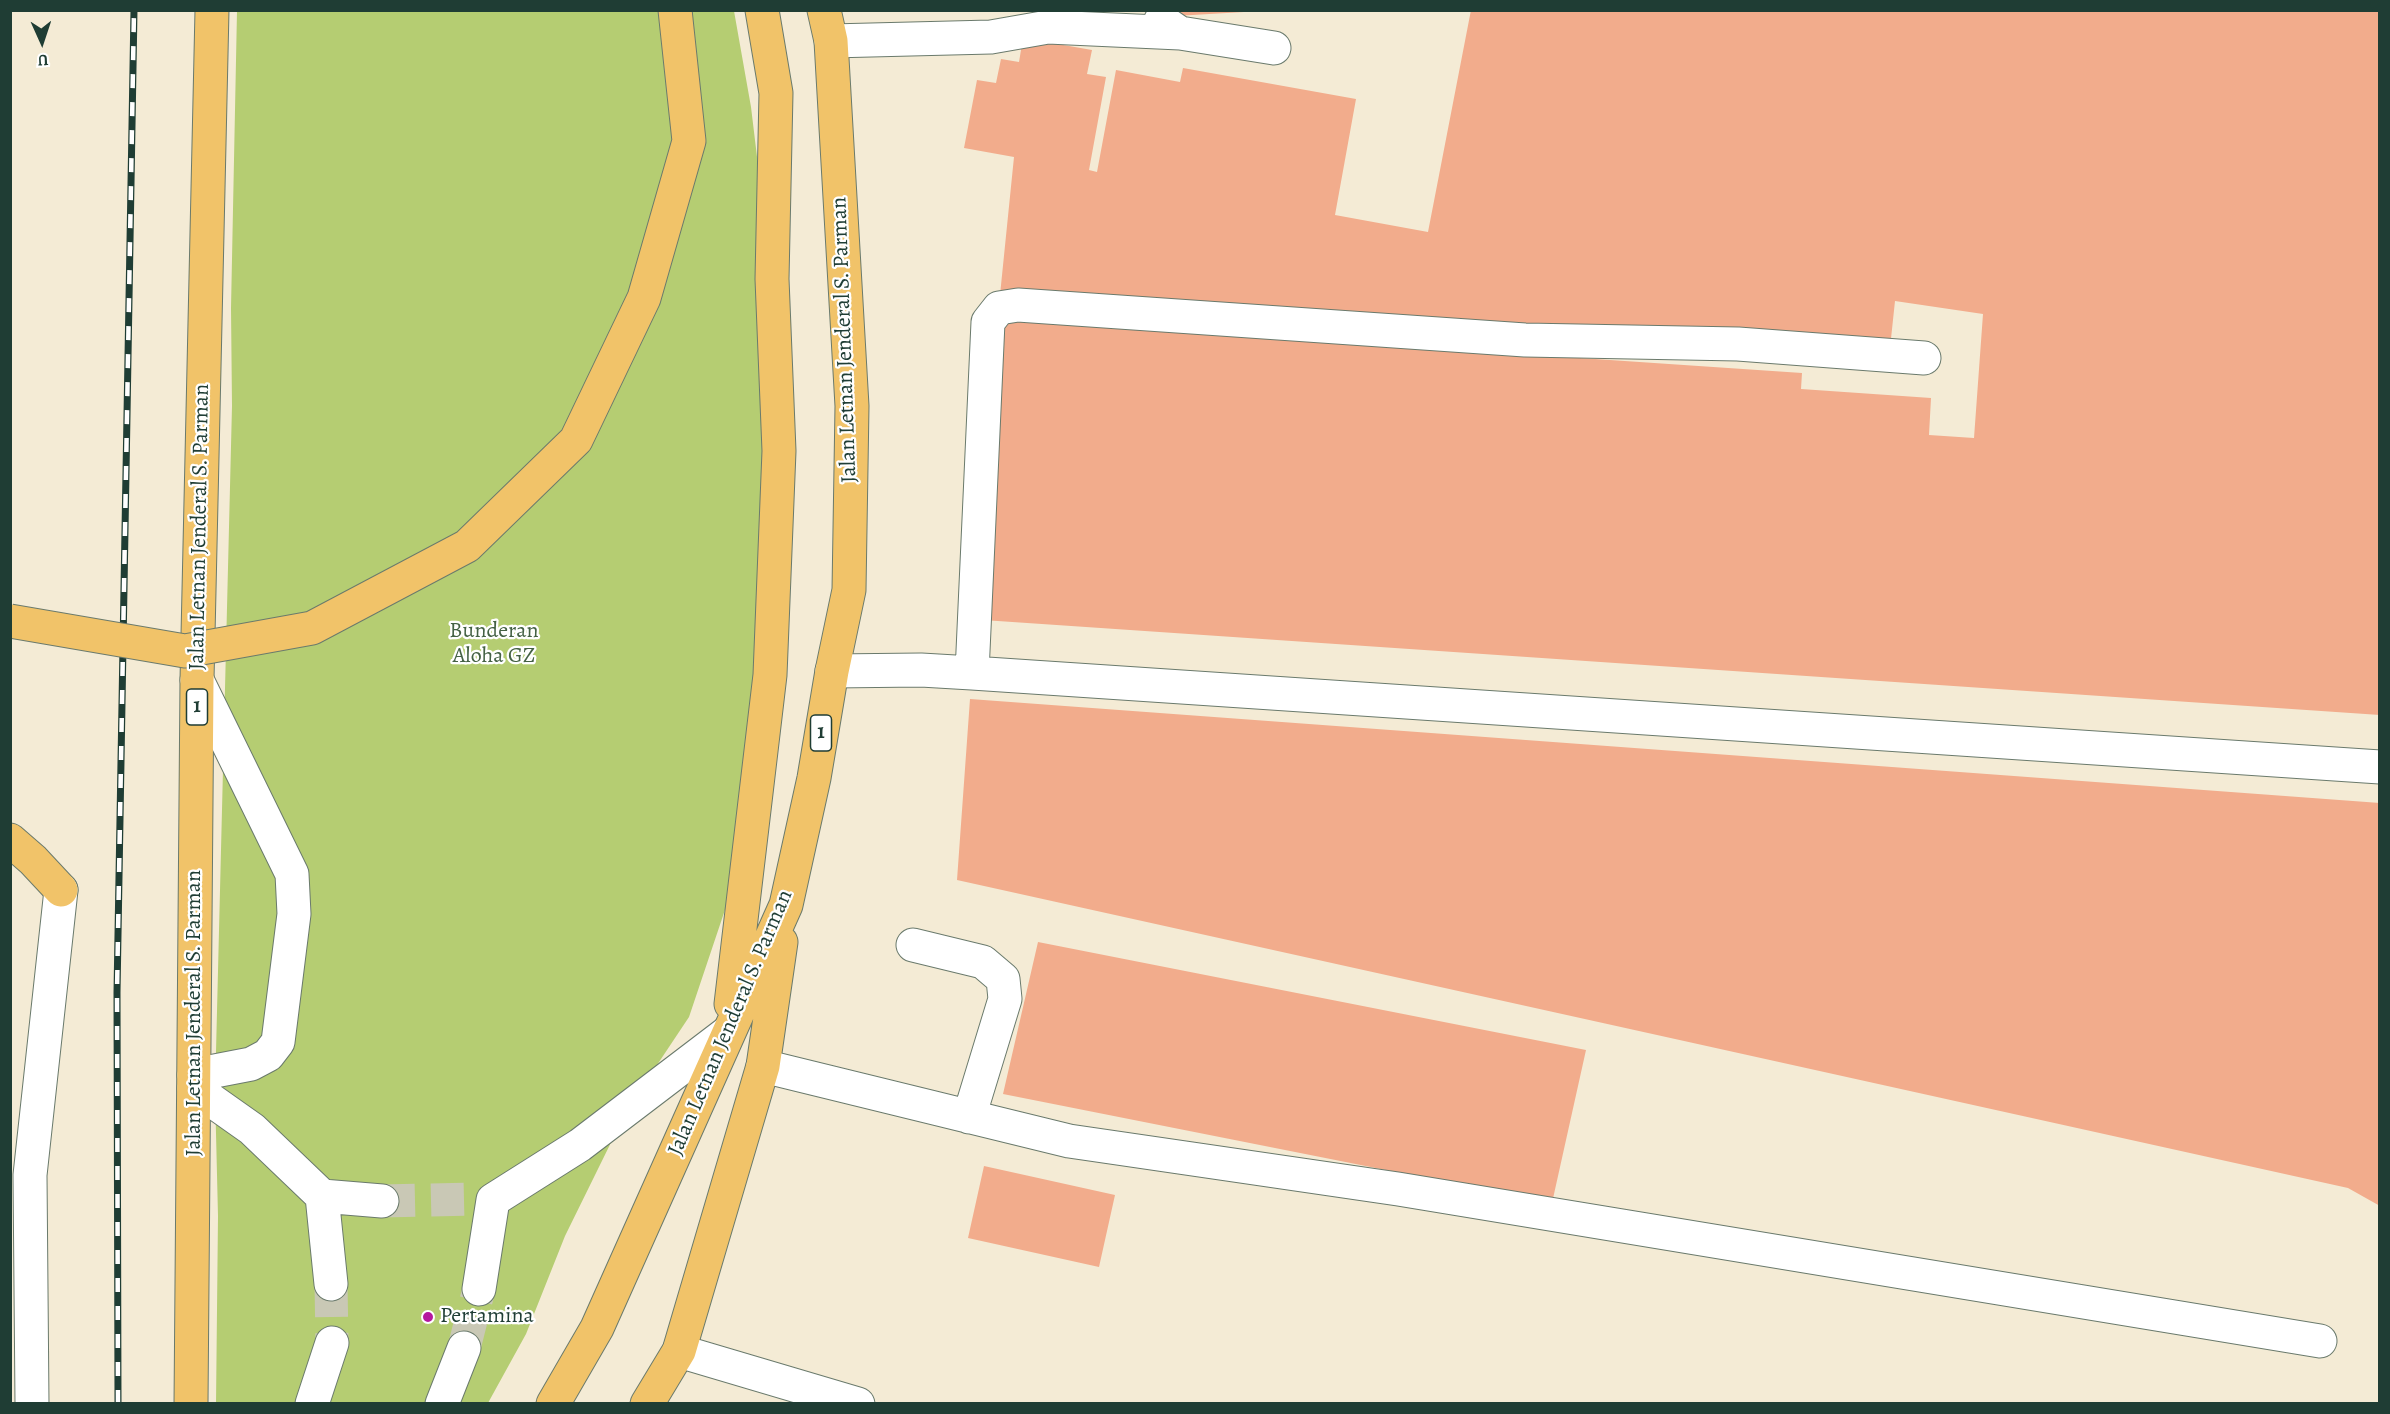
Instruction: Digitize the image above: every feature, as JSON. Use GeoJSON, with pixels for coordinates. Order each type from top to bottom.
{"type":"FeatureCollection","features":[{"type":"Feature","properties":{"kind":"highway","name":"Jalan Letnan Jenderal S. Parman"},"geometry":{"type":"LineString","coordinates":[[191,1404],[197,680],[212,10]]}},
{"type":"Feature","properties":{"kind":"highway"},"geometry":{"type":"LineString","coordinates":[[10,621],[185,651],[312,628],[467,546],[576,440],[644,298],[689,141],[675,10]]}},
{"type":"Feature","properties":{"kind":"highway"},"geometry":{"type":"LineString","coordinates":[[727,1033],[770,675],[779,451],[772,279],[776,93],[762,10]]}},
{"type":"Feature","properties":{"kind":"highway","name":"Jalan Letnan Jenderal S. Parman"},"geometry":{"type":"LineString","coordinates":[[553,1404],[597,1328],[786,905],[814,778],[832,671],[849,590],[852,406],[827,26]]}},
{"type":"Feature","properties":{"kind":"highway"},"geometry":{"type":"LineString","coordinates":[[10,840],[33,860],[61,890]]}},
{"type":"Feature","properties":{"kind":"highway"},"geometry":{"type":"LineString","coordinates":[[647,1404],[679,1351],[763,1066],[786,905]]}},
{"type":"Feature","properties":{"kind":"street"},"geometry":{"type":"LineString","coordinates":[[1146,10],[1180,33]]}},
{"type":"Feature","properties":{"kind":"street"},"geometry":{"type":"LineString","coordinates":[[827,26],[991,37],[1048,27],[1180,33],[1274,48]]}},
{"type":"Feature","properties":{"kind":"street"},"geometry":{"type":"LineString","coordinates":[[972,673],[988,322],[999,308],[1018,304],[1525,340],[1738,344],[1924,358]]}},
{"type":"Feature","properties":{"kind":"street"},"geometry":{"type":"LineString","coordinates":[[832,671],[921,670],[972,673],[2379,767]]}},
{"type":"Feature","properties":{"kind":"street"},"geometry":{"type":"LineString","coordinates":[[194,1081],[251,1064],[268,1055],[278,1042],[294,914],[292,874],[197,680]]}},
{"type":"Feature","properties":{"kind":"street"},"geometry":{"type":"LineString","coordinates":[[32,1404],[20,1174],[61,890]]}},
{"type":"Feature","properties":{"kind":"street"},"geometry":{"type":"LineString","coordinates":[[913,945],[983,962],[1003,979],[1005,999],[969,1117]]}},
{"type":"Feature","properties":{"kind":"street"},"geometry":{"type":"LineString","coordinates":[[479,1289],[482,1199],[580,1145],[727,1033]]}},
{"type":"Feature","properties":{"kind":"street"},"geometry":{"type":"LineString","coordinates":[[763,1066],[1069,1141],[1443,1196],[2320,1341]]}},
{"type":"Feature","properties":{"kind":"street"},"geometry":{"type":"LineString","coordinates":[[194,1081],[252,1129],[322,1197],[382,1202]]}},
{"type":"Feature","properties":{"kind":"street"},"geometry":{"type":"LineString","coordinates":[[322,1197],[331,1284]]}},
{"type":"Feature","properties":{"kind":"street"},"geometry":{"type":"LineString","coordinates":[[312,1404],[332,1343]]}},
{"type":"Feature","properties":{"kind":"street"},"geometry":{"type":"LineString","coordinates":[[442,1404],[464,1348]]}},
{"type":"Feature","properties":{"kind":"street"},"geometry":{"type":"LineString","coordinates":[[679,1351],[858,1404]]}},
{"type":"Feature","properties":{"kind":"green space","name":"Bunderan Aloha GZ"},"geometry":{"type":"Polygon","coordinates":[[[237,11],[734,11],[751,107],[768,248],[762,653],[735,880],[689,1017],[627,1110],[565,1236],[526,1334],[488,1403],[216,1404],[218,1216],[215,1092],[232,406],[231,308],[237,11]]]}},
{"type":"Feature","properties":{"kind":"building"},"geometry":{"type":"Polygon","coordinates":[[[1175,10],[1244,10],[1244,12],[1175,16],[1175,10]]]}},
{"type":"Feature","properties":{"kind":"building"},"geometry":{"type":"Polygon","coordinates":[[[1471,10],[2380,10],[2380,715],[983,620],[1004,319],[1802,373],[1801,389],[1931,398],[1929,435],[1974,438],[1983,314],[1895,301],[1890,348],[1000,295],[1014,157],[964,148],[977,80],[996,83],[1001,59],[1019,62],[1023,38],[1092,50],[1087,74],[1106,77],[1089,170],[1097,172],[1116,70],[1180,82],[1183,68],[1356,99],[1335,215],[1428,232],[1471,10]]]}},
{"type":"Feature","properties":{"kind":"building"},"geometry":{"type":"Polygon","coordinates":[[[970,699],[2380,803],[2380,1206],[2348,1188],[957,880],[970,699]]]}},
{"type":"Feature","properties":{"kind":"building"},"geometry":{"type":"Polygon","coordinates":[[[1038,942],[1586,1050],[1552,1203],[1003,1094],[1038,942]]]}},
{"type":"Feature","properties":{"kind":"building"},"geometry":{"type":"Polygon","coordinates":[[[984,1166],[1115,1195],[1099,1267],[968,1238],[984,1166]]]}},
{"type":"Feature","properties":{"kind":"tunnel"},"geometry":{"type":"LineString","coordinates":[[382,1201],[470,1199]]}},
{"type":"Feature","properties":{"kind":"tunnel"},"geometry":{"type":"LineString","coordinates":[[331,1284],[332,1343]]}},
{"type":"Feature","properties":{"kind":"tunnel"},"geometry":{"type":"LineString","coordinates":[[464,1348],[479,1289]]}},
{"type":"Feature","properties":{"kind":"railway"},"geometry":{"type":"LineString","coordinates":[[118,1404],[117,992],[134,10]]}},
{"type":"Feature","properties":{"kind":"place","name":"Pertamina"},"geometry":{"type":"Point","coordinates":[428,1317]}}]}
